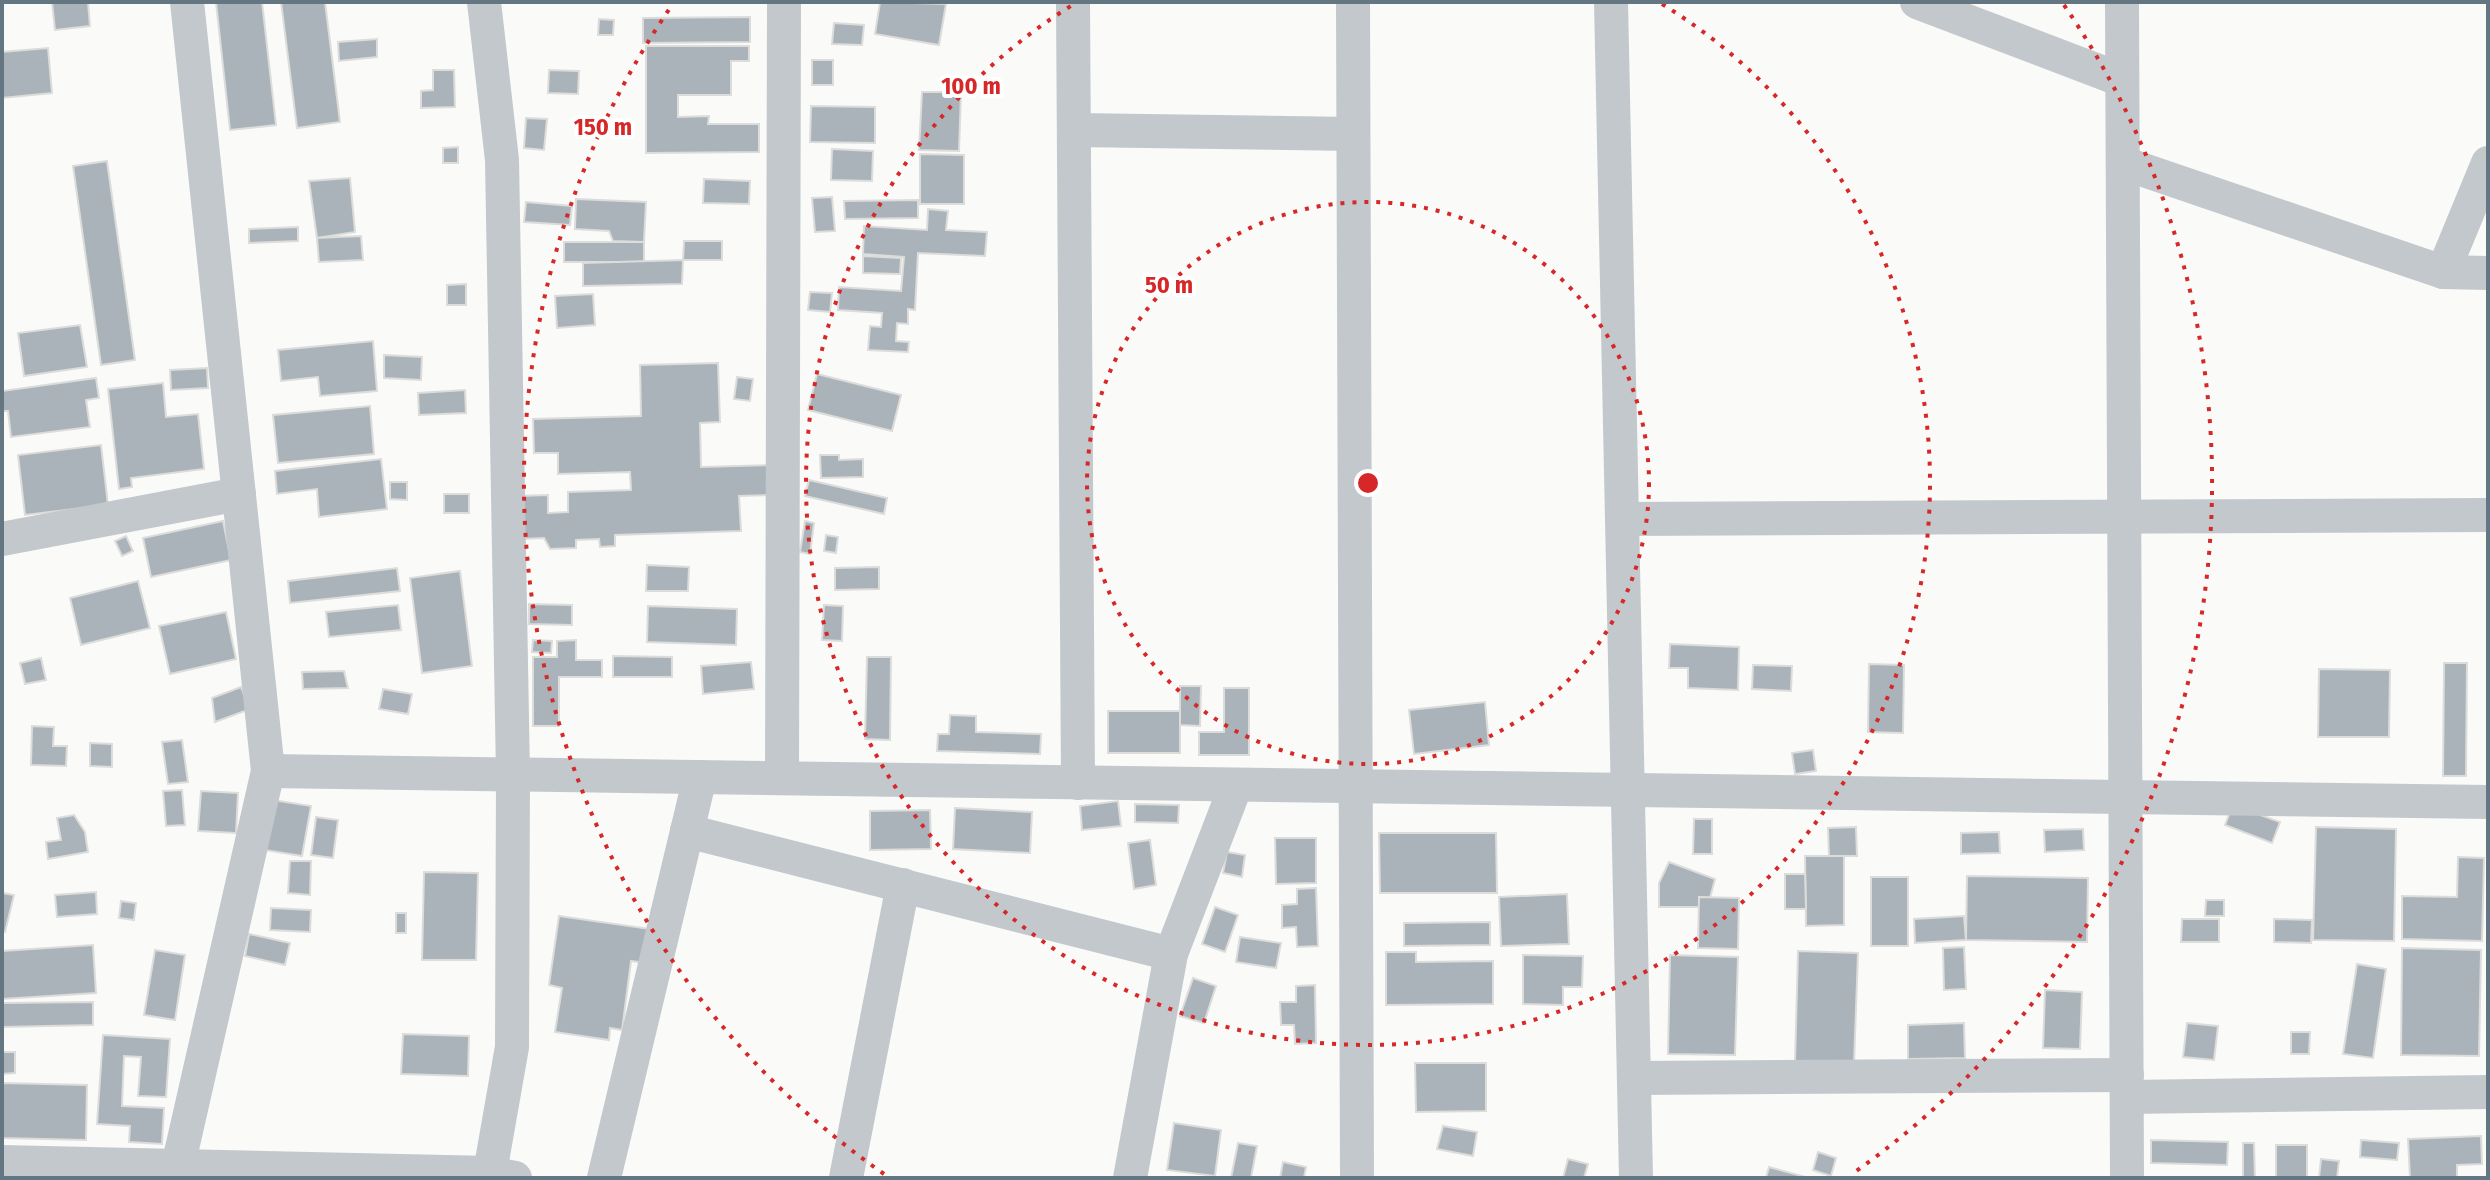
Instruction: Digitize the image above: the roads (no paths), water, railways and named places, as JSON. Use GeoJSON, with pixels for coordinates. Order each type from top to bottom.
{"type":"FeatureCollection","features":[{"type":"Feature","properties":{"kind":"street"},"geometry":{"type":"LineString","coordinates":[[178,1166],[268,771],[187,2]]}},
{"type":"Feature","properties":{"kind":"street"},"geometry":{"type":"LineString","coordinates":[[2,1162],[178,1166],[248,1173],[498,1176],[512,1047],[513,775],[502,160],[484,2]]}},
{"type":"Feature","properties":{"kind":"street"},"geometry":{"type":"LineString","coordinates":[[782,778],[784,2]]}},
{"type":"Feature","properties":{"kind":"street"},"geometry":{"type":"LineString","coordinates":[[1073,2],[1078,783]]}},
{"type":"Feature","properties":{"kind":"street"},"geometry":{"type":"LineString","coordinates":[[1353,2],[1357,1178]]}},
{"type":"Feature","properties":{"kind":"street"},"geometry":{"type":"LineString","coordinates":[[1611,2],[1636,1178]]}},
{"type":"Feature","properties":{"kind":"street"},"geometry":{"type":"LineString","coordinates":[[1917,2],[2122,80]]}},
{"type":"Feature","properties":{"kind":"street"},"geometry":{"type":"LineString","coordinates":[[2122,2],[2127,1178]]}},
{"type":"Feature","properties":{"kind":"street"},"geometry":{"type":"LineString","coordinates":[[1074,130],[1353,134]]}},
{"type":"Feature","properties":{"kind":"street"},"geometry":{"type":"LineString","coordinates":[[2123,163],[2443,272],[2488,273]]}},
{"type":"Feature","properties":{"kind":"street"},"geometry":{"type":"LineString","coordinates":[[2443,272],[2488,163]]}},
{"type":"Feature","properties":{"kind":"street"},"geometry":{"type":"LineString","coordinates":[[2,539],[239,494]]}},
{"type":"Feature","properties":{"kind":"street"},"geometry":{"type":"LineString","coordinates":[[1622,519],[2488,515]]}},
{"type":"Feature","properties":{"kind":"street"},"geometry":{"type":"LineString","coordinates":[[268,771],[2488,802]]}},
{"type":"Feature","properties":{"kind":"street"},"geometry":{"type":"LineString","coordinates":[[604,1178],[700,777]]}},
{"type":"Feature","properties":{"kind":"street"},"geometry":{"type":"LineString","coordinates":[[1130,1178],[1171,954],[1236,785]]}},
{"type":"Feature","properties":{"kind":"street"},"geometry":{"type":"LineString","coordinates":[[687,831],[1171,954]]}},
{"type":"Feature","properties":{"kind":"street"},"geometry":{"type":"LineString","coordinates":[[846,1178],[903,885]]}},
{"type":"Feature","properties":{"kind":"street"},"geometry":{"type":"LineString","coordinates":[[1634,1078],[2488,1092]]}}]}
